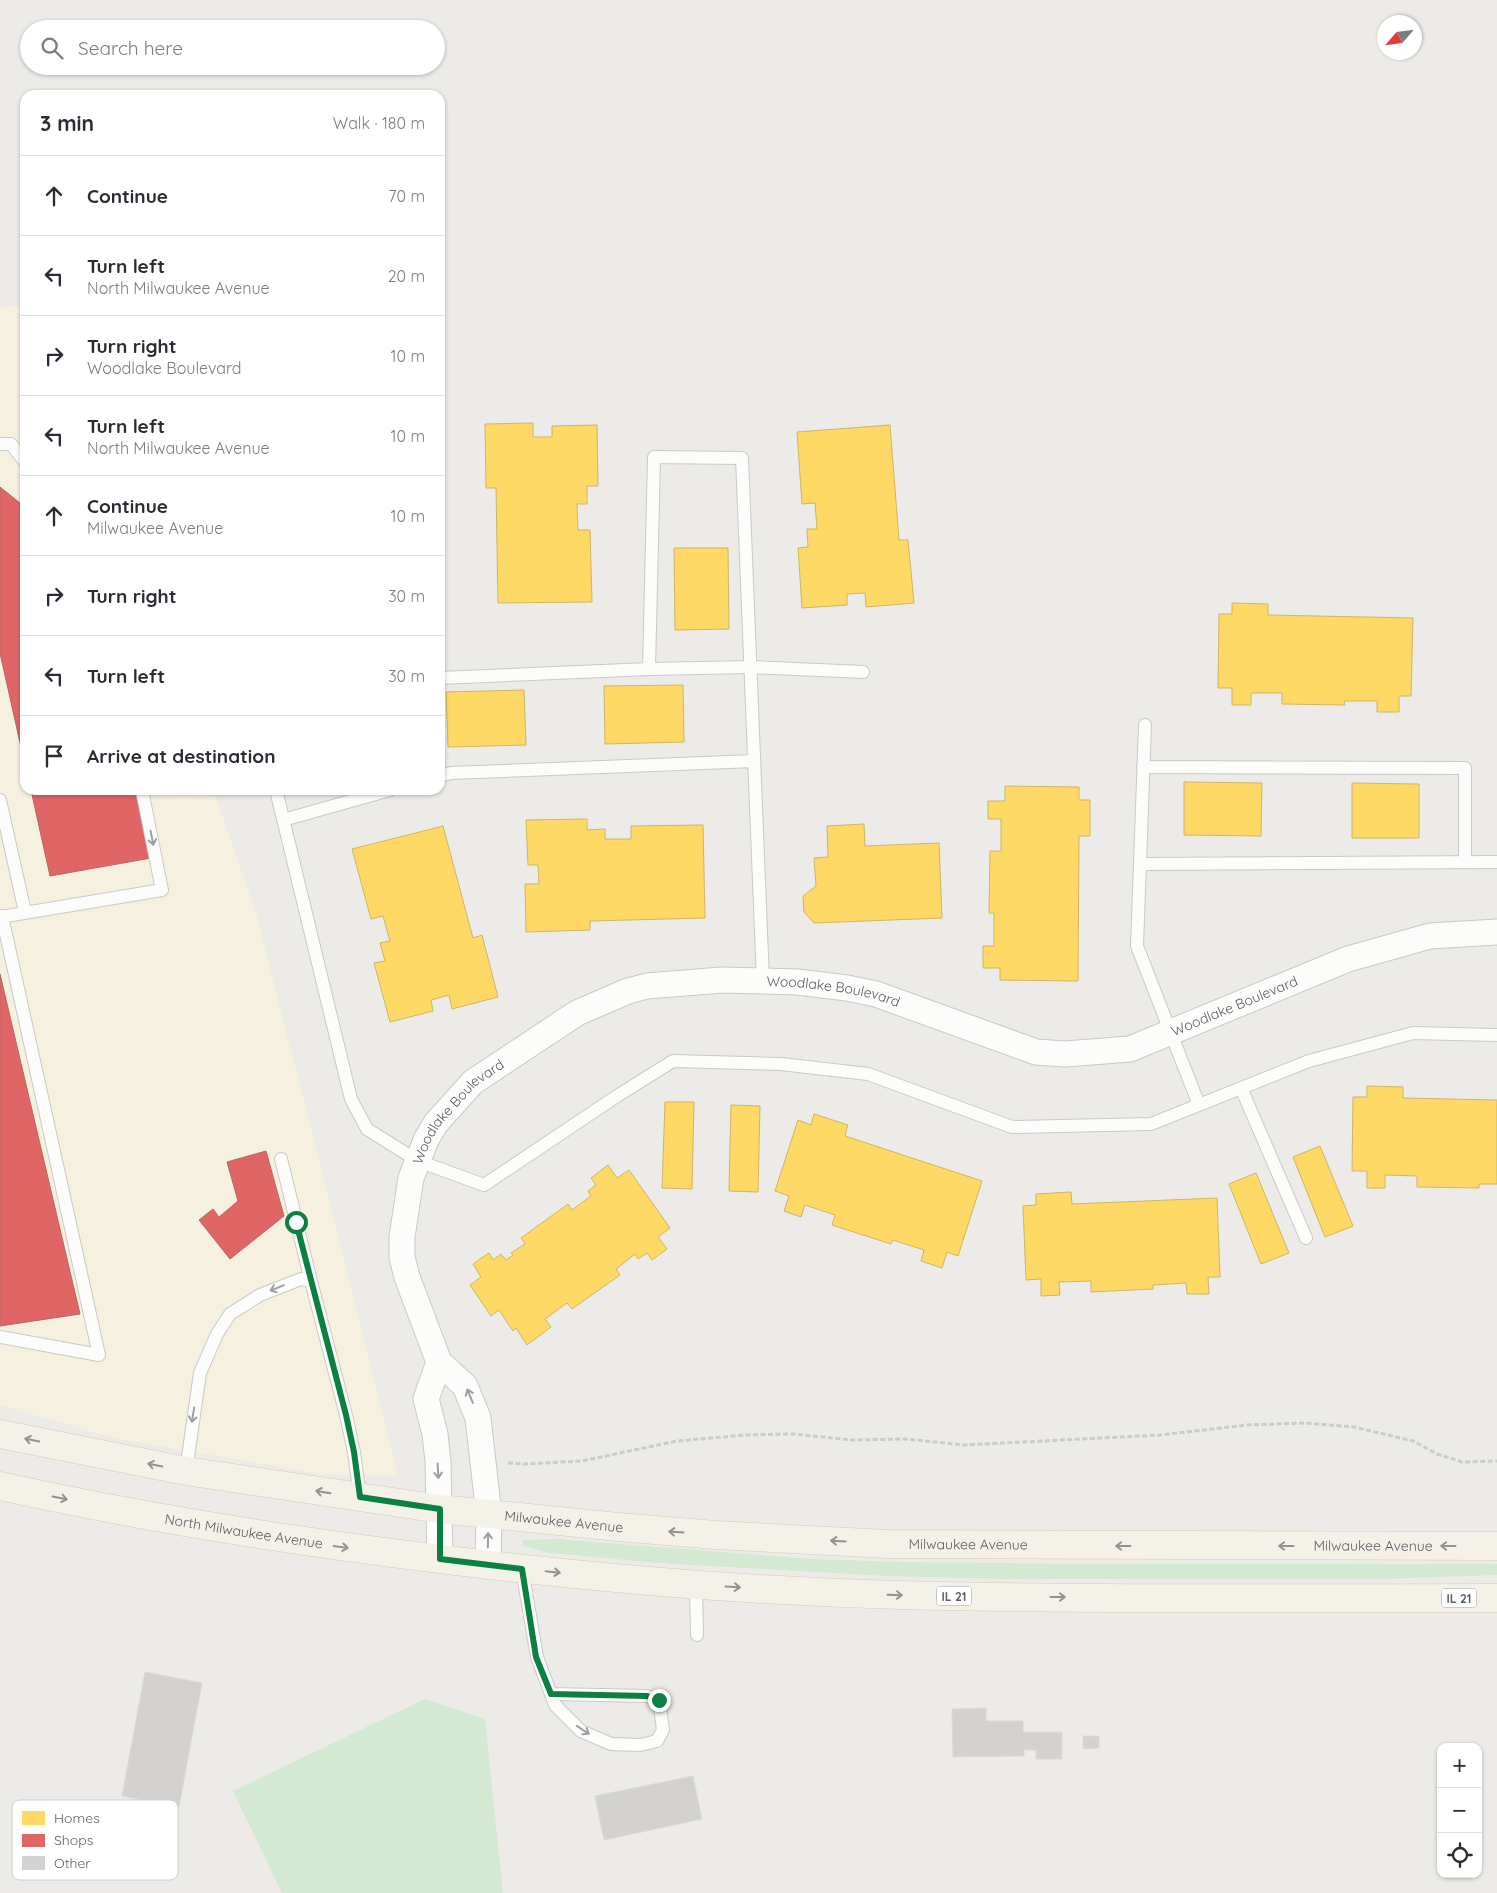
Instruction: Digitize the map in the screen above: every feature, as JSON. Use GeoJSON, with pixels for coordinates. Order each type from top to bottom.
{"type":"FeatureCollection","features":[{"type":"Feature","properties":{"kind":"main road"},"geometry":{"type":"LineString","coordinates":[[0,1434],[186,1471],[440,1509]]}},
{"type":"Feature","properties":{"kind":"main road","name":"North Milwaukee Avenue"},"geometry":{"type":"LineString","coordinates":[[0,1486],[168,1520],[267,1536],[488,1565]]}},
{"type":"Feature","properties":{"kind":"main road","name":"Milwaukee Avenue"},"geometry":{"type":"LineString","coordinates":[[440,1509],[716,1535],[887,1544],[1497,1546]]}},
{"type":"Feature","properties":{"kind":"main road","name":"IL 21"},"geometry":{"type":"LineString","coordinates":[[488,1565],[696,1584],[896,1595],[1497,1598]]}},
{"type":"Feature","properties":{"kind":"street","name":"Woodlake Boulevard"},"geometry":{"type":"LineString","coordinates":[[488,1565],[489,1514],[478,1418],[466,1386],[439,1362],[406,1277],[402,1257],[404,1220],[411,1178],[426,1140],[436,1123],[473,1082],[578,1014],[628,991],[647,986],[722,980],[797,982],[847,988],[876,994],[1036,1052],[1065,1054],[1130,1049],[1348,959],[1430,936],[1497,932]]}},
{"type":"Feature","properties":{"kind":"street"},"geometry":{"type":"LineString","coordinates":[[439,1362],[426,1398],[435,1434],[440,1509],[440,1559]]}},
{"type":"Feature","properties":{"kind":"lane"},"geometry":{"type":"LineString","coordinates":[[0,444],[11,444],[20,456]]}},
{"type":"Feature","properties":{"kind":"lane"},"geometry":{"type":"LineString","coordinates":[[649,669],[654,457],[742,458],[763,981]]}},
{"type":"Feature","properties":{"kind":"lane"},"geometry":{"type":"LineString","coordinates":[[445,678],[649,669],[750,667],[863,672]]}},
{"type":"Feature","properties":{"kind":"lane"},"geometry":{"type":"LineString","coordinates":[[1145,724],[1137,946],[1199,1105]]}},
{"type":"Feature","properties":{"kind":"lane"},"geometry":{"type":"LineString","coordinates":[[445,775],[754,760]]}},
{"type":"Feature","properties":{"kind":"lane"},"geometry":{"type":"LineString","coordinates":[[1143,767],[1465,768],[1465,862]]}},
{"type":"Feature","properties":{"kind":"lane"},"geometry":{"type":"LineString","coordinates":[[0,1337],[99,1355],[1,916],[162,890],[143,795]]}},
{"type":"Feature","properties":{"kind":"lane"},"geometry":{"type":"LineString","coordinates":[[277,795],[350,1098],[367,1129],[418,1161],[484,1185],[673,1061],[781,1064],[868,1074],[1012,1127],[1152,1124],[1309,1061],[1413,1033],[1497,1035]]}},
{"type":"Feature","properties":{"kind":"lane"},"geometry":{"type":"LineString","coordinates":[[283,820],[372,795]]}},
{"type":"Feature","properties":{"kind":"lane"},"geometry":{"type":"LineString","coordinates":[[0,800],[25,912]]}},
{"type":"Feature","properties":{"kind":"lane"},"geometry":{"type":"LineString","coordinates":[[1140,864],[1497,862]]}},
{"type":"Feature","properties":{"kind":"lane"},"geometry":{"type":"LineString","coordinates":[[1241,1088],[1306,1238]]}},
{"type":"Feature","properties":{"kind":"lane"},"geometry":{"type":"LineString","coordinates":[[281,1159],[346,1415],[354,1452],[360,1497]]}},
{"type":"Feature","properties":{"kind":"lane"},"geometry":{"type":"LineString","coordinates":[[186,1471],[200,1373],[217,1334],[230,1314],[260,1295],[301,1279],[311,1281]]}},
{"type":"Feature","properties":{"kind":"lane"},"geometry":{"type":"LineString","coordinates":[[522,1569],[536,1657],[551,1694],[556,1705],[581,1731],[611,1744],[640,1745],[657,1741],[662,1730],[659,1700],[647,1696],[551,1694]]}},
{"type":"Feature","properties":{"kind":"lane"},"geometry":{"type":"LineString","coordinates":[[696,1584],[697,1635]]}},
{"type":"Feature","properties":{"kind":"path"},"geometry":{"type":"LineString","coordinates":[[499,1462],[524,1464],[582,1461],[678,1440],[745,1435],[793,1434],[852,1440],[906,1439],[964,1445],[1160,1435],[1247,1425],[1305,1423],[1354,1427],[1413,1441],[1438,1454],[1462,1462],[1497,1461]]}},
{"type":"Feature","properties":{"kind":"shaded area"},"geometry":{"type":"Polygon","coordinates":[[[20,306],[20,795],[215,795],[256,912],[398,1476],[323,1474],[159,1446],[115,1438],[0,1405],[0,308],[20,306]]]}},
{"type":"Feature","properties":{"kind":"green space"},"geometry":{"type":"Polygon","coordinates":[[[555,1539],[811,1559],[903,1562],[1497,1564],[1497,1575],[1380,1579],[1002,1579],[886,1576],[658,1563],[550,1553],[523,1546],[523,1540],[555,1539]]]}},
{"type":"Feature","properties":{"kind":"green space"},"geometry":{"type":"Polygon","coordinates":[[[425,1699],[485,1719],[503,1893],[282,1893],[233,1791],[425,1699]]]}},
{"type":"Feature","properties":{"kind":"building: Homes"},"geometry":{"type":"Polygon","coordinates":[[[533,423],[533,437],[552,437],[552,426],[597,425],[598,486],[587,486],[587,504],[577,504],[578,530],[590,530],[592,602],[498,603],[496,488],[486,488],[485,424],[533,423]]]}},
{"type":"Feature","properties":{"kind":"building: Homes"},"geometry":{"type":"Polygon","coordinates":[[[890,425],[899,540],[908,540],[914,603],[866,607],[865,593],[847,594],[847,605],[802,608],[798,548],[808,547],[807,529],[817,529],[815,503],[802,504],[797,432],[890,425]]]}},
{"type":"Feature","properties":{"kind":"building: Homes"},"geometry":{"type":"Polygon","coordinates":[[[674,548],[728,548],[729,629],[675,630],[674,548]]]}},
{"type":"Feature","properties":{"kind":"building: Homes"},"geometry":{"type":"Polygon","coordinates":[[[1232,603],[1268,604],[1268,615],[1413,618],[1411,696],[1399,696],[1399,712],[1377,712],[1377,701],[1344,701],[1345,705],[1282,704],[1282,693],[1251,693],[1251,705],[1232,705],[1232,688],[1218,688],[1219,614],[1232,614],[1232,603]]]}},
{"type":"Feature","properties":{"kind":"building: Homes"},"geometry":{"type":"Polygon","coordinates":[[[683,685],[684,742],[605,744],[604,686],[683,685]]]}},
{"type":"Feature","properties":{"kind":"building: Homes"},"geometry":{"type":"Polygon","coordinates":[[[524,690],[526,745],[448,747],[446,692],[524,690]]]}},
{"type":"Feature","properties":{"kind":"building: Homes"},"geometry":{"type":"Polygon","coordinates":[[[1184,782],[1262,783],[1261,836],[1184,835],[1184,782]]]}},
{"type":"Feature","properties":{"kind":"building: Homes"},"geometry":{"type":"Polygon","coordinates":[[[1352,783],[1419,784],[1419,838],[1352,838],[1352,783]]]}},
{"type":"Feature","properties":{"kind":"building: Homes"},"geometry":{"type":"Polygon","coordinates":[[[1005,786],[1079,787],[1079,800],[1090,800],[1090,836],[1079,836],[1078,981],[1000,980],[1000,968],[983,968],[983,946],[994,946],[994,913],[989,913],[990,851],[1001,851],[1001,819],[988,819],[988,801],[1005,801],[1005,786]]]}},
{"type":"Feature","properties":{"kind":"building: Homes"},"geometry":{"type":"Polygon","coordinates":[[[587,819],[587,830],[605,829],[605,839],[631,839],[631,826],[703,825],[705,918],[590,921],[590,930],[526,932],[525,884],[539,884],[538,865],[528,865],[526,820],[587,819]]]}},
{"type":"Feature","properties":{"kind":"building: Homes"},"geometry":{"type":"Polygon","coordinates":[[[864,824],[865,846],[939,843],[942,918],[814,923],[804,912],[803,896],[816,886],[814,858],[828,857],[827,826],[864,824]]]}},
{"type":"Feature","properties":{"kind":"building: Homes"},"geometry":{"type":"Polygon","coordinates":[[[443,826],[473,938],[482,935],[498,997],[452,1009],[449,995],[431,1000],[433,1011],[390,1022],[374,963],[385,961],[380,943],[390,941],[383,916],[371,919],[352,849],[443,826]]]}},
{"type":"Feature","properties":{"kind":"building: Homes"},"geometry":{"type":"Polygon","coordinates":[[[1367,1086],[1403,1087],[1403,1098],[1497,1100],[1497,1184],[1479,1184],[1479,1188],[1417,1187],[1417,1176],[1385,1175],[1385,1188],[1367,1188],[1367,1171],[1352,1171],[1353,1097],[1367,1097],[1367,1086]]]}},
{"type":"Feature","properties":{"kind":"building: Homes"},"geometry":{"type":"Polygon","coordinates":[[[665,1102],[694,1102],[692,1189],[662,1188],[665,1102]]]}},
{"type":"Feature","properties":{"kind":"building: Homes"},"geometry":{"type":"Polygon","coordinates":[[[731,1105],[760,1106],[758,1192],[729,1191],[731,1105]]]}},
{"type":"Feature","properties":{"kind":"building: Homes"},"geometry":{"type":"Polygon","coordinates":[[[814,1114],[848,1125],[845,1136],[982,1181],[958,1256],[947,1252],[942,1268],[921,1261],[924,1250],[893,1240],[891,1244],[832,1225],[835,1215],[805,1205],[801,1217],[784,1211],[789,1196],[775,1191],[798,1120],[811,1125],[814,1114]]]}},
{"type":"Feature","properties":{"kind":"building: Homes"},"geometry":{"type":"Polygon","coordinates":[[[1320,1146],[1353,1226],[1325,1237],[1293,1157],[1320,1146]]]}},
{"type":"Feature","properties":{"kind":"building: Homes"},"geometry":{"type":"Polygon","coordinates":[[[608,1165],[617,1178],[629,1170],[670,1228],[658,1237],[667,1249],[652,1260],[647,1253],[638,1259],[635,1254],[616,1269],[620,1275],[572,1309],[567,1303],[545,1319],[551,1327],[527,1345],[516,1328],[513,1331],[499,1310],[491,1316],[470,1285],[481,1277],[473,1264],[489,1253],[493,1260],[501,1254],[506,1260],[513,1255],[511,1253],[525,1244],[521,1238],[568,1204],[572,1210],[591,1196],[588,1191],[596,1185],[591,1178],[608,1165]]]}},
{"type":"Feature","properties":{"kind":"building: Homes"},"geometry":{"type":"Polygon","coordinates":[[[1256,1173],[1289,1253],[1261,1264],[1229,1184],[1256,1173]]]}},
{"type":"Feature","properties":{"kind":"building: Homes"},"geometry":{"type":"Polygon","coordinates":[[[1071,1192],[1072,1204],[1217,1198],[1220,1277],[1208,1277],[1209,1294],[1187,1294],[1186,1283],[1153,1285],[1153,1289],[1091,1292],[1091,1281],[1059,1282],[1060,1295],[1041,1296],[1041,1279],[1026,1280],[1023,1206],[1036,1205],[1036,1194],[1071,1192]]]}},
{"type":"Feature","properties":{"kind":"building: Shops"},"geometry":{"type":"Polygon","coordinates":[[[0,487],[20,503],[20,743],[0,653],[0,487]]]}},
{"type":"Feature","properties":{"kind":"building: Shops"},"geometry":{"type":"Polygon","coordinates":[[[32,795],[136,795],[151,858],[50,876],[32,795]]]}},
{"type":"Feature","properties":{"kind":"building: Shops"},"geometry":{"type":"Polygon","coordinates":[[[0,974],[80,1314],[0,1326],[0,974]]]}},
{"type":"Feature","properties":{"kind":"building: Shops"},"geometry":{"type":"Polygon","coordinates":[[[266,1151],[284,1216],[230,1259],[199,1220],[213,1209],[219,1217],[238,1201],[227,1162],[266,1151]]]}},
{"type":"Feature","properties":{"kind":"building: Other"},"geometry":{"type":"Polygon","coordinates":[[[145,1672],[202,1683],[179,1807],[178,1800],[143,1800],[122,1796],[145,1672]]]}},
{"type":"Feature","properties":{"kind":"building: Other"},"geometry":{"type":"Polygon","coordinates":[[[986,1708],[986,1721],[1023,1721],[1023,1732],[1062,1732],[1062,1759],[1036,1759],[1036,1750],[1024,1750],[1024,1756],[953,1757],[952,1709],[986,1708]]]}},
{"type":"Feature","properties":{"kind":"building: Other"},"geometry":{"type":"Polygon","coordinates":[[[1083,1736],[1099,1736],[1099,1748],[1083,1749],[1083,1736]]]}},
{"type":"Feature","properties":{"kind":"building: Other"},"geometry":{"type":"Polygon","coordinates":[[[693,1776],[702,1819],[604,1840],[595,1796],[693,1776]]]}},
{"type":"Feature","properties":{"kind":"route"},"geometry":{"type":"LineString","coordinates":[[296,1222],[346,1415],[354,1452],[360,1497],[440,1509],[440,1559],[522,1569],[536,1657],[551,1694],[647,1696],[659,1700]]}}]}
